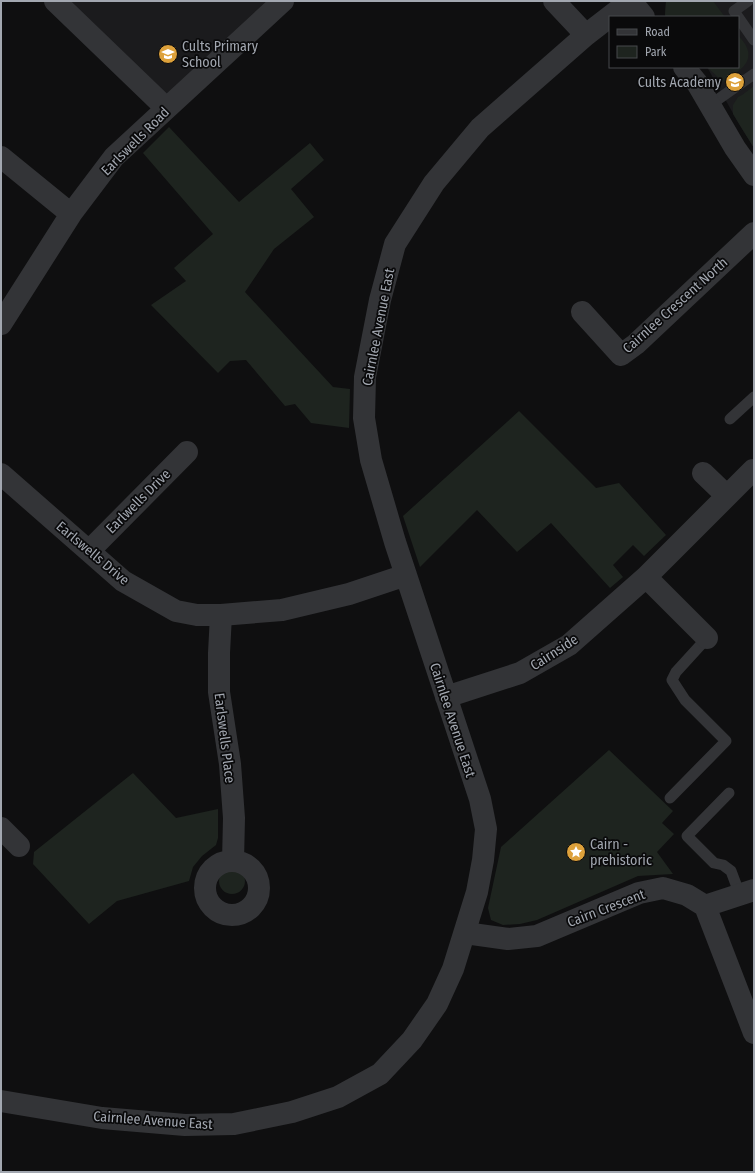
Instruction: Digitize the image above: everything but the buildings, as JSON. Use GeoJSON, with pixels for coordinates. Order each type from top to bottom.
{"type":"FeatureCollection","features":[{"type":"Feature","properties":{"kind":"street"},"geometry":{"type":"LineString","coordinates":[[55,1],[166,108]]}},
{"type":"Feature","properties":{"kind":"street","name":"Earlswells Road"},"geometry":{"type":"LineString","coordinates":[[1,324],[71,214],[114,158],[166,108],[283,1]]}},
{"type":"Feature","properties":{"kind":"street"},"geometry":{"type":"LineString","coordinates":[[554,1],[586,35]]}},
{"type":"Feature","properties":{"kind":"street"},"geometry":{"type":"LineString","coordinates":[[631,1],[643,16]]}},
{"type":"Feature","properties":{"kind":"street","name":"Cairnlee Avenue East"},"geometry":{"type":"LineString","coordinates":[[611,16],[631,1]]}},
{"type":"Feature","properties":{"kind":"street","name":"Cairnlee Avenue East"},"geometry":{"type":"LineString","coordinates":[[1,1101],[102,1118],[185,1125],[234,1124],[292,1112],[338,1097],[380,1074],[412,1040],[436,1004],[453,969],[477,892],[483,860],[486,829],[480,799],[406,575],[370,460],[364,418],[366,377],[380,300],[395,244],[434,183],[480,128],[586,35],[609,18]]}},
{"type":"Feature","properties":{"kind":"street"},"geometry":{"type":"LineString","coordinates":[[685,68],[697,83],[735,148],[754,175]]}},
{"type":"Feature","properties":{"kind":"street"},"geometry":{"type":"LineString","coordinates":[[1,157],[71,214]]}},
{"type":"Feature","properties":{"kind":"street","name":"Cairnlee Crescent North"},"geometry":{"type":"LineString","coordinates":[[582,312],[621,355],[636,344],[754,233]]}},
{"type":"Feature","properties":{"kind":"street","name":"Earlwells Drive"},"geometry":{"type":"LineString","coordinates":[[89,551],[187,452]]}},
{"type":"Feature","properties":{"kind":"street","name":"Cairnside"},"geometry":{"type":"LineString","coordinates":[[446,697],[520,673],[569,645],[646,577],[754,470]]}},
{"type":"Feature","properties":{"kind":"street"},"geometry":{"type":"LineString","coordinates":[[703,473],[727,496]]}},
{"type":"Feature","properties":{"kind":"street","name":"Earlswells Drive"},"geometry":{"type":"LineString","coordinates":[[1,474],[123,581],[176,611],[197,615],[221,615],[282,610],[349,594],[406,575]]}},
{"type":"Feature","properties":{"kind":"street"},"geometry":{"type":"LineString","coordinates":[[646,577],[707,638]]}},
{"type":"Feature","properties":{"kind":"street","name":"Earlswells Place"},"geometry":{"type":"LineString","coordinates":[[221,615],[219,692],[230,764],[234,818],[233,861]]}},
{"type":"Feature","properties":{"kind":"street"},"geometry":{"type":"LineString","coordinates":[[1,828],[19,846]]}},
{"type":"Feature","properties":{"kind":"street","name":"Cairn Crescent"},"geometry":{"type":"LineString","coordinates":[[465,933],[508,939],[537,936],[639,893],[663,888],[687,895],[705,906]]}},
{"type":"Feature","properties":{"kind":"street"},"geometry":{"type":"LineString","coordinates":[[747,892],[705,906],[754,1033]]}},
{"type":"Feature","properties":{"kind":"lane"},"geometry":{"type":"LineString","coordinates":[[737,16],[734,11],[748,1]]}},
{"type":"Feature","properties":{"kind":"lane"},"geometry":{"type":"LineString","coordinates":[[739,18],[754,40]]}},
{"type":"Feature","properties":{"kind":"lane"},"geometry":{"type":"LineString","coordinates":[[710,105],[754,74]]}},
{"type":"Feature","properties":{"kind":"lane"},"geometry":{"type":"LineString","coordinates":[[730,418],[754,397]]}},
{"type":"Feature","properties":{"kind":"lane"},"geometry":{"type":"LineString","coordinates":[[670,798],[726,741],[685,700],[672,680],[676,672],[707,638]]}},
{"type":"Feature","properties":{"kind":"lane"},"geometry":{"type":"LineString","coordinates":[[729,793],[687,836],[714,863],[723,864],[731,870],[747,892]]}},
{"type":"Feature","properties":{"kind":"shaded area","name":"Cults Primary School"},"geometry":{"type":"Polygon","coordinates":[[[55,1],[283,1],[166,108],[55,1]]]}},
{"type":"Feature","properties":{"kind":"shaded area","name":"Cults Academy"},"geometry":{"type":"Polygon","coordinates":[[[666,1],[754,1],[754,148],[708,68],[739,68],[739,16],[665,15],[666,1]]]}},
{"type":"Feature","properties":{"kind":"green space"},"geometry":{"type":"Polygon","coordinates":[[[666,1],[713,1],[724,16],[666,16],[666,1]]]}},
{"type":"Feature","properties":{"kind":"green space"},"geometry":{"type":"Polygon","coordinates":[[[739,36],[745,43],[748,59],[742,68],[723,82],[708,68],[739,68],[739,36]]]}},
{"type":"Feature","properties":{"kind":"green space"},"geometry":{"type":"Polygon","coordinates":[[[754,86],[754,148],[733,114],[733,105],[738,97],[754,86]]]}},
{"type":"Feature","properties":{"kind":"green space"},"geometry":{"type":"Polygon","coordinates":[[[169,127],[239,202],[310,143],[324,160],[291,189],[314,217],[274,249],[245,292],[333,387],[350,389],[349,428],[311,423],[295,404],[285,406],[246,360],[230,361],[218,373],[151,305],[186,281],[174,268],[213,234],[143,153],[169,127]]]}},
{"type":"Feature","properties":{"kind":"green space"},"geometry":{"type":"Polygon","coordinates":[[[519,411],[596,488],[619,483],[666,535],[644,556],[633,545],[613,565],[623,577],[610,588],[551,523],[517,552],[477,510],[420,567],[403,516],[519,411]]]}},
{"type":"Feature","properties":{"kind":"green space"},"geometry":{"type":"Polygon","coordinates":[[[609,750],[673,811],[662,823],[674,834],[657,852],[673,874],[638,876],[537,920],[520,924],[503,925],[491,920],[488,908],[501,847],[609,750]]]}},
{"type":"Feature","properties":{"kind":"green space"},"geometry":{"type":"Polygon","coordinates":[[[133,773],[176,818],[218,809],[218,838],[216,845],[202,856],[193,867],[189,881],[117,901],[89,924],[33,864],[34,852],[133,773]]]}},
{"type":"Feature","properties":{"kind":"green space"},"geometry":{"type":"Polygon","coordinates":[[[232,868],[241,872],[245,881],[241,890],[232,894],[223,890],[219,881],[223,872],[232,868]]]}},
{"type":"Feature","properties":{"kind":"place","name":"Cults Primary School"},"geometry":{"type":"Point","coordinates":[168,54]}},
{"type":"Feature","properties":{"kind":"place","name":"Cults Academy"},"geometry":{"type":"Point","coordinates":[735,82]}},
{"type":"Feature","properties":{"kind":"place","name":"Cairn - prehistoric"},"geometry":{"type":"Point","coordinates":[576,852]}}]}
